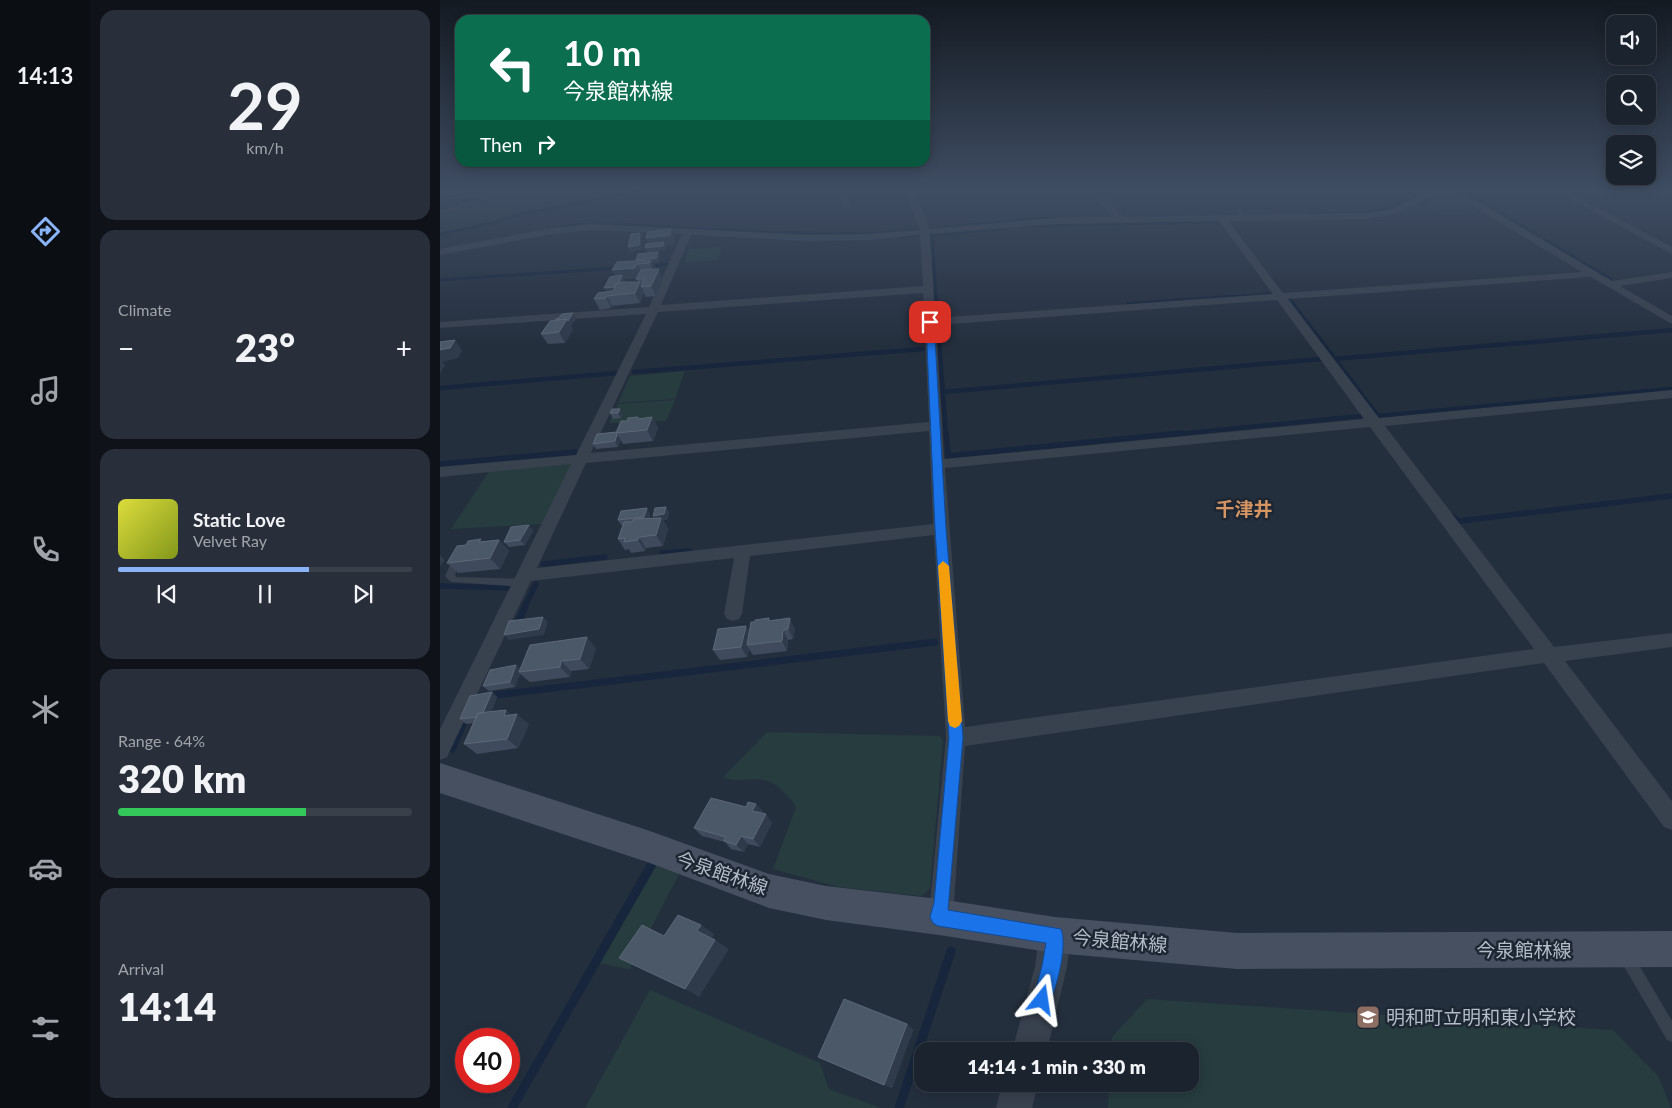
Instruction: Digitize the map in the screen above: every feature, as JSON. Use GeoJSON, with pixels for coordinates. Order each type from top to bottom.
{"type":"FeatureCollection","features":[{"type":"Feature","properties":{"kind":"main road","name":"今泉館林線"},"geometry":{"type":"LineString","coordinates":[[440,778],[647,846],[769,891],[826,903],[938,917],[1055,936],[1237,951],[1672,949]]}},
{"type":"Feature","properties":{"kind":"street"},"geometry":{"type":"LineString","coordinates":[[440,252],[502,241]]}},
{"type":"Feature","properties":{"kind":"street"},"geometry":{"type":"LineString","coordinates":[[440,750],[525,579],[654,310],[684,241]]}},
{"type":"Feature","properties":{"kind":"street"},"geometry":{"type":"LineString","coordinates":[[926,241],[937,464],[956,738],[942,903],[938,917]]}},
{"type":"Feature","properties":{"kind":"street"},"geometry":{"type":"LineString","coordinates":[[1238,241],[1672,819]]}},
{"type":"Feature","properties":{"kind":"street"},"geometry":{"type":"LineString","coordinates":[[1538,241],[1672,322]]}},
{"type":"Feature","properties":{"kind":"street"},"geometry":{"type":"LineString","coordinates":[[1652,241],[1672,251]]}},
{"type":"Feature","properties":{"kind":"street"},"geometry":{"type":"LineString","coordinates":[[930,322],[1594,274]]}},
{"type":"Feature","properties":{"kind":"street"},"geometry":{"type":"LineString","coordinates":[[1611,284],[1672,275]]}},
{"type":"Feature","properties":{"kind":"street"},"geometry":{"type":"LineString","coordinates":[[440,325],[928,289]]}},
{"type":"Feature","properties":{"kind":"street"},"geometry":{"type":"LineString","coordinates":[[937,464],[1672,394]]}},
{"type":"Feature","properties":{"kind":"street"},"geometry":{"type":"LineString","coordinates":[[440,472],[935,426]]}},
{"type":"Feature","properties":{"kind":"street"},"geometry":{"type":"LineString","coordinates":[[525,579],[744,551],[941,529]]}},
{"type":"Feature","properties":{"kind":"street"},"geometry":{"type":"LineString","coordinates":[[733,614],[744,551]]}},
{"type":"Feature","properties":{"kind":"street"},"geometry":{"type":"LineString","coordinates":[[956,738],[1548,655],[1672,640]]}},
{"type":"Feature","properties":{"kind":"street"},"geometry":{"type":"LineString","coordinates":[[1031,1042],[1051,966],[1055,936]]}},
{"type":"Feature","properties":{"kind":"street"},"geometry":{"type":"LineString","coordinates":[[1014,1108],[1018,1092]]}},
{"type":"Feature","properties":{"kind":"lane"},"geometry":{"type":"LineString","coordinates":[[467,553],[454,565],[450,576],[454,580],[525,579]]}},
{"type":"Feature","properties":{"kind":"lane"},"geometry":{"type":"LineString","coordinates":[[1623,949],[1672,1035]]}},
{"type":"Feature","properties":{"kind":"green space"},"geometry":{"type":"Polygon","coordinates":[[[722,247],[718,260],[684,263],[689,249],[722,247]]]}},
{"type":"Feature","properties":{"kind":"green space"},"geometry":{"type":"Polygon","coordinates":[[[685,371],[675,399],[618,403],[630,376],[685,371]]]}},
{"type":"Feature","properties":{"kind":"green space"},"geometry":{"type":"Polygon","coordinates":[[[675,400],[666,421],[609,423],[618,404],[675,400]]]}},
{"type":"Feature","properties":{"kind":"green space"},"geometry":{"type":"Polygon","coordinates":[[[568,463],[573,465],[543,524],[451,529],[490,470],[568,463]]]}},
{"type":"Feature","properties":{"kind":"green space"},"geometry":{"type":"Polygon","coordinates":[[[767,732],[940,736],[943,741],[930,888],[922,896],[838,887],[773,869],[796,807],[782,790],[768,781],[758,779],[733,780],[723,777],[767,732]]]}},
{"type":"Feature","properties":{"kind":"green space"},"geometry":{"type":"Polygon","coordinates":[[[655,865],[679,874],[630,969],[597,963],[655,865]]]}},
{"type":"Feature","properties":{"kind":"green space"},"geometry":{"type":"Polygon","coordinates":[[[650,990],[820,1063],[829,1089],[881,1108],[585,1108],[650,990]]]}},
{"type":"Feature","properties":{"kind":"green space"},"geometry":{"type":"Polygon","coordinates":[[[1147,999],[1613,1030],[1659,1077],[1671,1108],[1108,1108],[1109,1092],[1199,1092],[1199,1042],[1112,1042],[1112,1037],[1147,999]]]}},
{"type":"Feature","properties":{"kind":"building"},"geometry":{"type":"Polygon","coordinates":[[[629,241],[639,241],[639,245],[628,247],[629,241]]]}},
{"type":"Feature","properties":{"kind":"building"},"geometry":{"type":"Polygon","coordinates":[[[664,242],[663,246],[645,248],[646,244],[664,242]]]}},
{"type":"Feature","properties":{"kind":"building"},"geometry":{"type":"Polygon","coordinates":[[[658,252],[656,258],[636,260],[638,254],[658,252]]]}},
{"type":"Feature","properties":{"kind":"building"},"geometry":{"type":"Polygon","coordinates":[[[651,260],[650,263],[637,264],[635,268],[612,270],[617,262],[651,260]]]}},
{"type":"Feature","properties":{"kind":"building"},"geometry":{"type":"Polygon","coordinates":[[[659,269],[651,286],[641,287],[644,279],[636,279],[641,270],[659,269]]]}},
{"type":"Feature","properties":{"kind":"building"},"geometry":{"type":"Polygon","coordinates":[[[622,275],[615,287],[604,288],[610,277],[622,275]]]}},
{"type":"Feature","properties":{"kind":"building"},"geometry":{"type":"Polygon","coordinates":[[[640,282],[635,293],[594,299],[598,293],[613,291],[616,284],[640,282]]]}},
{"type":"Feature","properties":{"kind":"building"},"geometry":{"type":"Polygon","coordinates":[[[573,313],[568,321],[567,319],[555,320],[562,314],[573,313]]]}},
{"type":"Feature","properties":{"kind":"building"},"geometry":{"type":"Polygon","coordinates":[[[567,319],[559,332],[541,334],[550,321],[567,319]]]}},
{"type":"Feature","properties":{"kind":"building"},"geometry":{"type":"Polygon","coordinates":[[[455,340],[450,348],[440,350],[440,342],[455,340]]]}},
{"type":"Feature","properties":{"kind":"building"},"geometry":{"type":"Polygon","coordinates":[[[612,409],[620,409],[618,413],[610,413],[612,409]]]}},
{"type":"Feature","properties":{"kind":"building"},"geometry":{"type":"Polygon","coordinates":[[[638,417],[638,419],[652,417],[647,430],[616,433],[621,421],[638,417]]]}},
{"type":"Feature","properties":{"kind":"building"},"geometry":{"type":"Polygon","coordinates":[[[617,432],[615,441],[593,444],[597,434],[617,432]]]}},
{"type":"Feature","properties":{"kind":"building"},"geometry":{"type":"Polygon","coordinates":[[[666,507],[664,514],[653,516],[655,508],[666,507]]]}},
{"type":"Feature","properties":{"kind":"building"},"geometry":{"type":"Polygon","coordinates":[[[647,508],[644,517],[618,520],[621,511],[647,508]]]}},
{"type":"Feature","properties":{"kind":"building"},"geometry":{"type":"Polygon","coordinates":[[[661,518],[656,535],[639,537],[638,540],[624,542],[625,538],[618,539],[624,522],[632,522],[634,519],[661,518]]]}},
{"type":"Feature","properties":{"kind":"building"},"geometry":{"type":"Polygon","coordinates":[[[529,525],[520,540],[504,542],[511,527],[529,525]]]}},
{"type":"Feature","properties":{"kind":"building"},"geometry":{"type":"Polygon","coordinates":[[[481,539],[479,542],[499,540],[490,558],[447,563],[457,546],[466,545],[468,541],[481,539]]]}},
{"type":"Feature","properties":{"kind":"building"},"geometry":{"type":"Polygon","coordinates":[[[543,617],[539,629],[504,635],[509,621],[543,617]]]}},
{"type":"Feature","properties":{"kind":"building"},"geometry":{"type":"Polygon","coordinates":[[[769,618],[768,621],[790,618],[788,629],[783,630],[782,641],[747,645],[751,622],[769,618]]]}},
{"type":"Feature","properties":{"kind":"building"},"geometry":{"type":"Polygon","coordinates":[[[746,626],[741,647],[713,650],[718,629],[746,626]]]}},
{"type":"Feature","properties":{"kind":"building"},"geometry":{"type":"Polygon","coordinates":[[[587,637],[580,659],[561,661],[560,667],[519,672],[530,645],[587,637]]]}},
{"type":"Feature","properties":{"kind":"building"},"geometry":{"type":"Polygon","coordinates":[[[516,665],[510,682],[483,686],[490,670],[516,665]]]}},
{"type":"Feature","properties":{"kind":"building"},"geometry":{"type":"Polygon","coordinates":[[[492,692],[483,713],[478,713],[477,717],[460,719],[470,696],[492,692]]]}},
{"type":"Feature","properties":{"kind":"building"},"geometry":{"type":"Polygon","coordinates":[[[506,710],[504,716],[517,714],[507,739],[464,744],[478,713],[506,710]]]}},
{"type":"Feature","properties":{"kind":"building"},"geometry":{"type":"Polygon","coordinates":[[[711,798],[746,807],[748,802],[756,804],[752,811],[766,814],[753,839],[741,836],[736,845],[724,841],[726,837],[694,828],[711,798]]]}},
{"type":"Feature","properties":{"kind":"building"},"geometry":{"type":"Polygon","coordinates":[[[678,915],[701,925],[697,931],[715,940],[685,989],[619,958],[642,925],[664,936],[678,915]]]}},
{"type":"Feature","properties":{"kind":"building"},"geometry":{"type":"Polygon","coordinates":[[[844,999],[907,1024],[884,1085],[818,1057],[844,999]]]}},
{"type":"Feature","properties":{"kind":"waterway"},"geometry":{"type":"LineString","coordinates":[[932,241],[936,298]]}},
{"type":"Feature","properties":{"kind":"waterway"},"geometry":{"type":"LineString","coordinates":[[1547,241],[1612,280]]}},
{"type":"Feature","properties":{"kind":"waterway"},"geometry":{"type":"LineString","coordinates":[[648,266],[671,264]]}},
{"type":"Feature","properties":{"kind":"waterway"},"geometry":{"type":"LineString","coordinates":[[440,280],[619,268]]}},
{"type":"Feature","properties":{"kind":"waterway"},"geometry":{"type":"LineString","coordinates":[[1215,298],[1270,294]]}},
{"type":"Feature","properties":{"kind":"waterway"},"geometry":{"type":"LineString","coordinates":[[936,297],[938,319],[944,318]]}},
{"type":"Feature","properties":{"kind":"waterway"},"geometry":{"type":"LineString","coordinates":[[1128,304],[1233,297]]}},
{"type":"Feature","properties":{"kind":"waterway"},"geometry":{"type":"LineString","coordinates":[[1289,299],[1335,359]]}},
{"type":"Feature","properties":{"kind":"waterway"},"geometry":{"type":"LineString","coordinates":[[938,327],[943,392]]}},
{"type":"Feature","properties":{"kind":"waterway"},"geometry":{"type":"LineString","coordinates":[[1335,359],[1672,330]]}},
{"type":"Feature","properties":{"kind":"waterway"},"geometry":{"type":"LineString","coordinates":[[634,372],[923,349]]}},
{"type":"Feature","properties":{"kind":"waterway"},"geometry":{"type":"LineString","coordinates":[[943,392],[1322,359]]}},
{"type":"Feature","properties":{"kind":"waterway"},"geometry":{"type":"LineString","coordinates":[[1335,359],[1378,416],[1672,389]]}},
{"type":"Feature","properties":{"kind":"waterway"},"geometry":{"type":"LineString","coordinates":[[440,388],[618,373]]}},
{"type":"Feature","properties":{"kind":"waterway"},"geometry":{"type":"LineString","coordinates":[[943,392],[946,435]]}},
{"type":"Feature","properties":{"kind":"waterway"},"geometry":{"type":"LineString","coordinates":[[1168,435],[1361,416]]}},
{"type":"Feature","properties":{"kind":"waterway"},"geometry":{"type":"LineString","coordinates":[[946,433],[948,456],[1181,433]]}},
{"type":"Feature","properties":{"kind":"waterway"},"geometry":{"type":"LineString","coordinates":[[440,464],[576,452]]}},
{"type":"Feature","properties":{"kind":"waterway"},"geometry":{"type":"LineString","coordinates":[[1452,516],[1459,521],[1672,496]]}},
{"type":"Feature","properties":{"kind":"waterway"},"geometry":{"type":"LineString","coordinates":[[662,553],[690,551]]}},
{"type":"Feature","properties":{"kind":"waterway"},"geometry":{"type":"LineString","coordinates":[[543,564],[605,557]]}},
{"type":"Feature","properties":{"kind":"waterway"},"geometry":{"type":"LineString","coordinates":[[524,608],[536,584]]}},
{"type":"Feature","properties":{"kind":"waterway"},"geometry":{"type":"LineString","coordinates":[[440,586],[512,588]]}},
{"type":"Feature","properties":{"kind":"waterway"},"geometry":{"type":"LineString","coordinates":[[518,622],[525,607]]}},
{"type":"Feature","properties":{"kind":"waterway"},"geometry":{"type":"LineString","coordinates":[[488,696],[935,642]]}},
{"type":"Feature","properties":{"kind":"waterway"},"geometry":{"type":"LineString","coordinates":[[452,749],[466,717]]}},
{"type":"Feature","properties":{"kind":"waterway"},"geometry":{"type":"LineString","coordinates":[[512,1108],[652,864]]}},
{"type":"Feature","properties":{"kind":"waterway"},"geometry":{"type":"LineString","coordinates":[[899,1108],[951,951]]}},
{"type":"Feature","properties":{"kind":"slow traffic"},"geometry":{"type":"LineString","coordinates":[[943,566],[955,721]]}},
{"type":"Feature","properties":{"kind":"place","name":"明和町立明和東小学校"},"geometry":{"type":"Point","coordinates":[1368,1017]}},
{"type":"Feature","properties":{"kind":"district","name":"千津井"},"geometry":{"type":"Point","coordinates":[1244,509]}},
{"type":"Feature","properties":{"kind":"route"},"geometry":{"type":"LineString","coordinates":[[930,322],[941,529],[956,738],[942,903],[938,917],[1055,936],[1051,966],[1042,1000]]}}]}
